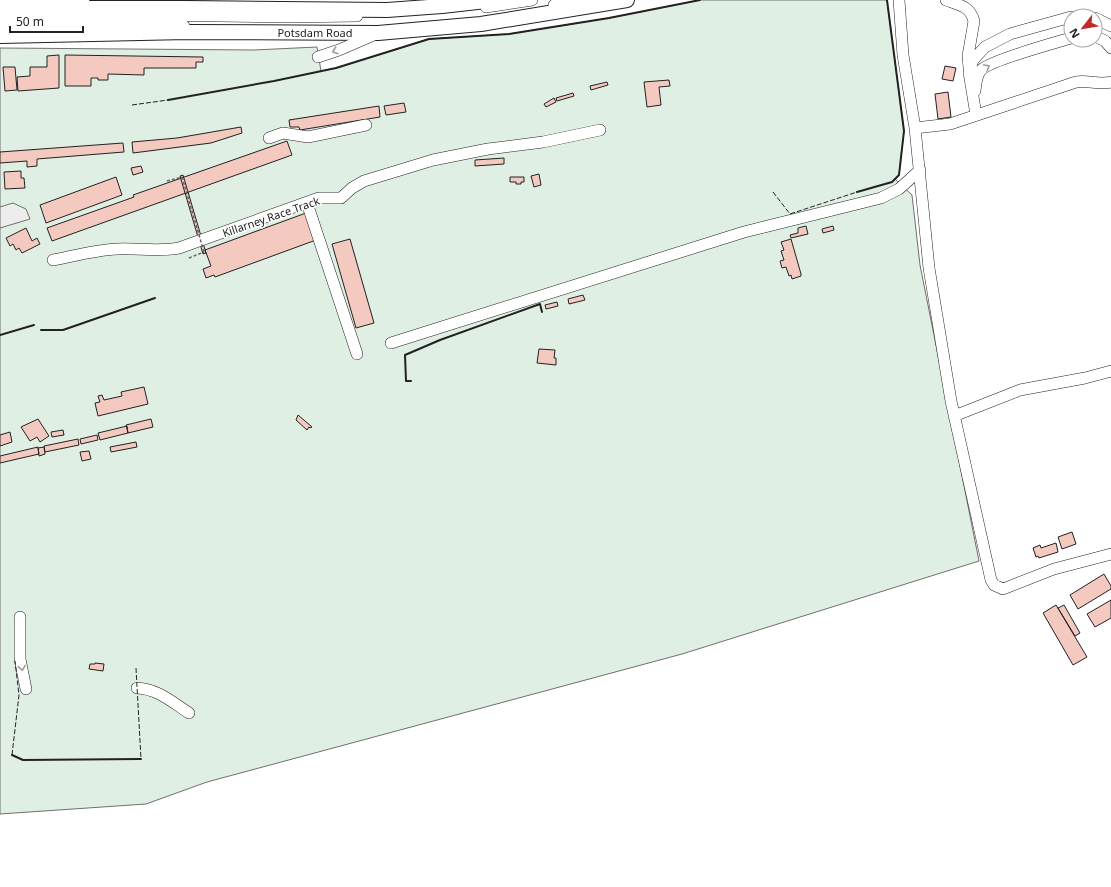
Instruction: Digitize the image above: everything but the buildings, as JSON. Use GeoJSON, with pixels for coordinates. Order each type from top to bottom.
{"type":"FeatureCollection","features":[{"type":"Feature","properties":{"kind":"main road"},"geometry":{"type":"LineString","coordinates":[[352,10],[394,3],[403,0]]}},
{"type":"Feature","properties":{"kind":"main road","name":"Potsdam Road"},"geometry":{"type":"LineString","coordinates":[[0,4],[88,7],[352,10],[442,6],[495,0]]}},
{"type":"Feature","properties":{"kind":"main road","name":"Potsdam Road"},"geometry":{"type":"LineString","coordinates":[[0,36],[187,32],[325,34],[378,33],[481,24],[627,0]]}},
{"type":"Feature","properties":{"kind":"street"},"geometry":{"type":"LineString","coordinates":[[0,13],[289,17],[393,16],[482,8],[532,0]]}},
{"type":"Feature","properties":{"kind":"street"},"geometry":{"type":"LineString","coordinates":[[0,24],[331,27],[382,26],[484,17],[581,0]]}},
{"type":"Feature","properties":{"kind":"street"},"geometry":{"type":"LineString","coordinates":[[899,0],[903,55],[915,128],[929,268],[954,416],[989,574],[994,585],[1003,589],[1054,569],[1111,554]]}},
{"type":"Feature","properties":{"kind":"street"},"geometry":{"type":"LineString","coordinates":[[946,0],[967,8],[970,11],[974,21],[968,60],[976,115]]}},
{"type":"Feature","properties":{"kind":"street"},"geometry":{"type":"LineString","coordinates":[[969,72],[970,66],[978,54],[985,47],[994,42],[1010,34],[1063,20]]}},
{"type":"Feature","properties":{"kind":"street"},"geometry":{"type":"LineString","coordinates":[[318,57],[339,50],[378,33]]}},
{"type":"Feature","properties":{"kind":"street"},"geometry":{"type":"LineString","coordinates":[[973,101],[977,79],[982,69],[999,60],[1063,40]]}},
{"type":"Feature","properties":{"kind":"street"},"geometry":{"type":"LineString","coordinates":[[1103,40],[1111,48]]}},
{"type":"Feature","properties":{"kind":"street"},"geometry":{"type":"LineString","coordinates":[[915,128],[950,124],[1076,82],[1086,81],[1108,83],[1111,72]]}},
{"type":"Feature","properties":{"kind":"street"},"geometry":{"type":"LineString","coordinates":[[269,138],[283,133],[308,136],[366,125]]}},
{"type":"Feature","properties":{"kind":"street","name":"Killarney Race Track"},"geometry":{"type":"LineString","coordinates":[[53,260],[100,250],[118,248],[168,250],[179,248],[319,198],[341,198],[352,188],[364,181],[451,156],[543,142],[600,130]]}},
{"type":"Feature","properties":{"kind":"street"},"geometry":{"type":"LineString","coordinates":[[390,343],[744,232],[881,198],[899,189],[920,170]]}},
{"type":"Feature","properties":{"kind":"street"},"geometry":{"type":"LineString","coordinates":[[307,202],[357,354]]}},
{"type":"Feature","properties":{"kind":"street"},"geometry":{"type":"LineString","coordinates":[[954,416],[1020,390],[1085,378],[1111,371]]}},
{"type":"Feature","properties":{"kind":"street"},"geometry":{"type":"LineString","coordinates":[[20,617],[20,660],[26,689]]}},
{"type":"Feature","properties":{"kind":"street"},"geometry":{"type":"LineString","coordinates":[[137,688],[148,688],[156,691],[188,713]]}},
{"type":"Feature","properties":{"kind":"path"},"geometry":{"type":"LineString","coordinates":[[167,181],[182,177],[204,252],[189,258]]}},
{"type":"Feature","properties":{"kind":"green space"},"geometry":{"type":"Polygon","coordinates":[[[700,0],[887,0],[904,131],[899,175],[895,179],[912,195],[920,265],[979,561],[682,654],[207,782],[146,804],[0,814],[0,48],[254,50],[317,47],[321,71],[336,68],[429,39],[509,34],[609,18],[700,0]]]}},
{"type":"Feature","properties":{"kind":"shaded area"},"geometry":{"type":"Polygon","coordinates":[[[13,203],[26,209],[30,219],[0,228],[0,207],[13,203]]]}},
{"type":"Feature","properties":{"kind":"fence"},"geometry":{"type":"LineString","coordinates":[[132,105],[168,100]]}},
{"type":"Feature","properties":{"kind":"fence"},"geometry":{"type":"LineString","coordinates":[[773,192],[790,214],[857,192]]}},
{"type":"Feature","properties":{"kind":"fence"},"geometry":{"type":"LineString","coordinates":[[12,755],[19,695],[15,661]]}},
{"type":"Feature","properties":{"kind":"fence"},"geometry":{"type":"LineString","coordinates":[[136,668],[141,759]]}},
{"type":"Feature","properties":{"kind":"wall"},"geometry":{"type":"LineString","coordinates":[[168,100],[336,68],[429,39],[509,34],[609,18],[700,0]]}},
{"type":"Feature","properties":{"kind":"wall"},"geometry":{"type":"LineString","coordinates":[[857,192],[892,182],[899,175],[904,131],[887,0]]}},
{"type":"Feature","properties":{"kind":"wall"},"geometry":{"type":"LineString","coordinates":[[41,330],[63,330],[155,298]]}},
{"type":"Feature","properties":{"kind":"wall"},"geometry":{"type":"LineString","coordinates":[[411,381],[406,381],[405,355],[440,340],[540,304],[542,312]]}},
{"type":"Feature","properties":{"kind":"wall"},"geometry":{"type":"LineString","coordinates":[[0,335],[34,325]]}},
{"type":"Feature","properties":{"kind":"wall"},"geometry":{"type":"LineString","coordinates":[[12,755],[23,760],[141,759]]}}]}
